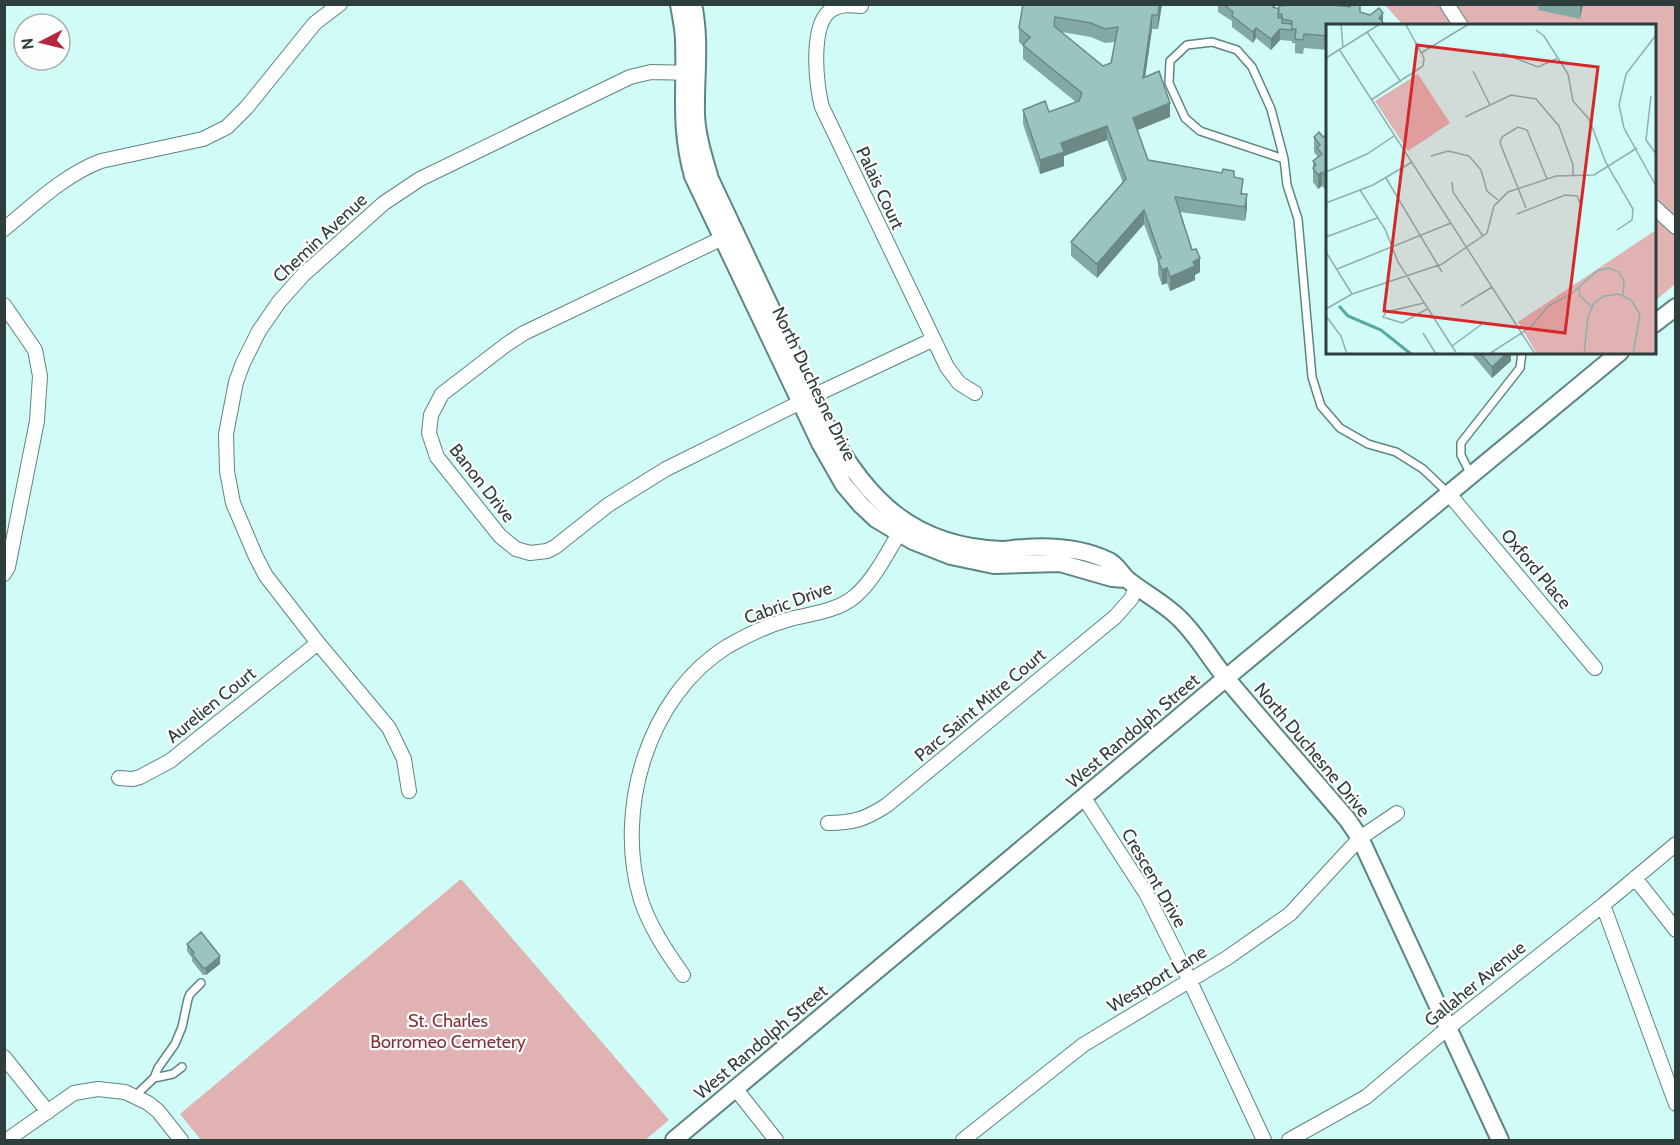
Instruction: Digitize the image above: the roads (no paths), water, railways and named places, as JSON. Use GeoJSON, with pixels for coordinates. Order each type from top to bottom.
{"type":"FeatureCollection","features":[{"type":"Feature","properties":{"kind":"street"},"geometry":{"type":"LineString","coordinates":[[4,229],[66,179],[90,166],[101,161],[204,139],[227,127],[247,107],[315,22],[340,4]]}},
{"type":"Feature","properties":{"kind":"street","name":"North Duchesne Drive"},"geometry":{"type":"LineString","coordinates":[[679,4],[699,139],[728,235],[785,335],[806,400],[860,480],[902,527],[963,546],[1004,550],[1047,548],[1080,552],[1108,561],[1132,583],[1180,618],[1226,678],[1347,819],[1359,838],[1500,1140]]}},
{"type":"Feature","properties":{"kind":"street","name":"North Duchesne Drive"},"geometry":{"type":"LineString","coordinates":[[690,73],[697,29],[693,4]]}},
{"type":"Feature","properties":{"kind":"street"},"geometry":{"type":"LineString","coordinates":[[1446,4],[1460,24]]}},
{"type":"Feature","properties":{"kind":"street","name":"Palais Court"},"geometry":{"type":"LineString","coordinates":[[861,6],[848,5],[832,9],[825,16],[820,29],[816,56],[818,91],[822,107],[932,340],[947,368],[959,383],[975,393]]}},
{"type":"Feature","properties":{"kind":"street","name":"Chemin Avenue"},"geometry":{"type":"LineString","coordinates":[[409,791],[404,759],[395,738],[266,576],[239,520],[229,486],[226,434],[236,382],[259,331],[279,302],[303,275],[396,194],[420,179],[630,77],[651,72],[690,73]]}},
{"type":"Feature","properties":{"kind":"street"},"geometry":{"type":"LineString","coordinates":[[1656,209],[1672,222]]}},
{"type":"Feature","properties":{"kind":"street","name":"Banon Drive"},"geometry":{"type":"LineString","coordinates":[[728,235],[542,324],[507,344],[442,394],[435,406],[429,425],[434,450],[500,536],[516,549],[538,553],[555,548],[608,505],[650,478],[932,340]]}},
{"type":"Feature","properties":{"kind":"street"},"geometry":{"type":"LineString","coordinates":[[4,305],[36,350],[40,376],[37,421],[8,567],[4,574]]}},
{"type":"Feature","properties":{"kind":"street"},"geometry":{"type":"LineString","coordinates":[[1656,322],[1676,307]]}},
{"type":"Feature","properties":{"kind":"street","name":"West Randolph Street"},"geometry":{"type":"LineString","coordinates":[[674,1140],[1618,354]]}},
{"type":"Feature","properties":{"kind":"street","name":"Oxford Place"},"geometry":{"type":"LineString","coordinates":[[1449,494],[1595,668]]}},
{"type":"Feature","properties":{"kind":"street","name":"Cabric Drive"},"geometry":{"type":"LineString","coordinates":[[683,975],[660,941],[646,914],[634,870],[633,817],[642,766],[653,734],[678,691],[715,656],[745,637],[774,624],[837,607],[855,596],[876,569],[902,527]]}},
{"type":"Feature","properties":{"kind":"street","name":"Parc Saint Mitre Court"},"geometry":{"type":"LineString","coordinates":[[828,823],[854,822],[887,805],[1115,617],[1131,599],[1132,583]]}},
{"type":"Feature","properties":{"kind":"street","name":"Aurelien Court"},"geometry":{"type":"LineString","coordinates":[[119,778],[140,777],[170,761],[318,643]]}},
{"type":"Feature","properties":{"kind":"street","name":"Crescent Drive"},"geometry":{"type":"LineString","coordinates":[[1084,798],[1147,895],[1264,1140]]}},
{"type":"Feature","properties":{"kind":"street","name":"Westport Lane"},"geometry":{"type":"LineString","coordinates":[[963,1140],[1083,1045],[1227,958],[1290,914],[1359,838],[1397,813]]}},
{"type":"Feature","properties":{"kind":"street","name":"Gallaher Avenue"},"geometry":{"type":"LineString","coordinates":[[1289,1140],[1366,1097],[1448,1028],[1603,906],[1676,844]]}},
{"type":"Feature","properties":{"kind":"street"},"geometry":{"type":"LineString","coordinates":[[1635,878],[1676,930]]}},
{"type":"Feature","properties":{"kind":"street"},"geometry":{"type":"LineString","coordinates":[[1603,906],[1676,1104]]}},
{"type":"Feature","properties":{"kind":"street"},"geometry":{"type":"LineString","coordinates":[[4,1057],[48,1112]]}},
{"type":"Feature","properties":{"kind":"street"},"geometry":{"type":"LineString","coordinates":[[735,1088],[776,1140]]}},
{"type":"Feature","properties":{"kind":"street"},"geometry":{"type":"LineString","coordinates":[[7,1140],[75,1093],[98,1089],[116,1090],[135,1096],[158,1111],[181,1140]]}},
{"type":"Feature","properties":{"kind":"lane"},"geometry":{"type":"LineString","coordinates":[[1284,159],[1200,131],[1185,118],[1169,84],[1170,61],[1187,45],[1212,42],[1237,50],[1252,67],[1271,109],[1284,159],[1287,185],[1298,219],[1312,377],[1321,406],[1340,428],[1368,444],[1396,452],[1423,469],[1449,494]]}},
{"type":"Feature","properties":{"kind":"lane"},"geometry":{"type":"LineString","coordinates":[[1471,476],[1461,455],[1461,443],[1520,368],[1522,356]]}},
{"type":"Feature","properties":{"kind":"lane"},"geometry":{"type":"LineString","coordinates":[[135,1096],[154,1078],[179,1036],[190,994],[201,983]]}},
{"type":"Feature","properties":{"kind":"lane"},"geometry":{"type":"LineString","coordinates":[[154,1078],[173,1074],[182,1067]]}},
{"type":"Feature","properties":{"kind":"park label","name":"St. Charles Borromeo Cemetery"},"geometry":{"type":"Point","coordinates":[448,1031]}}]}
